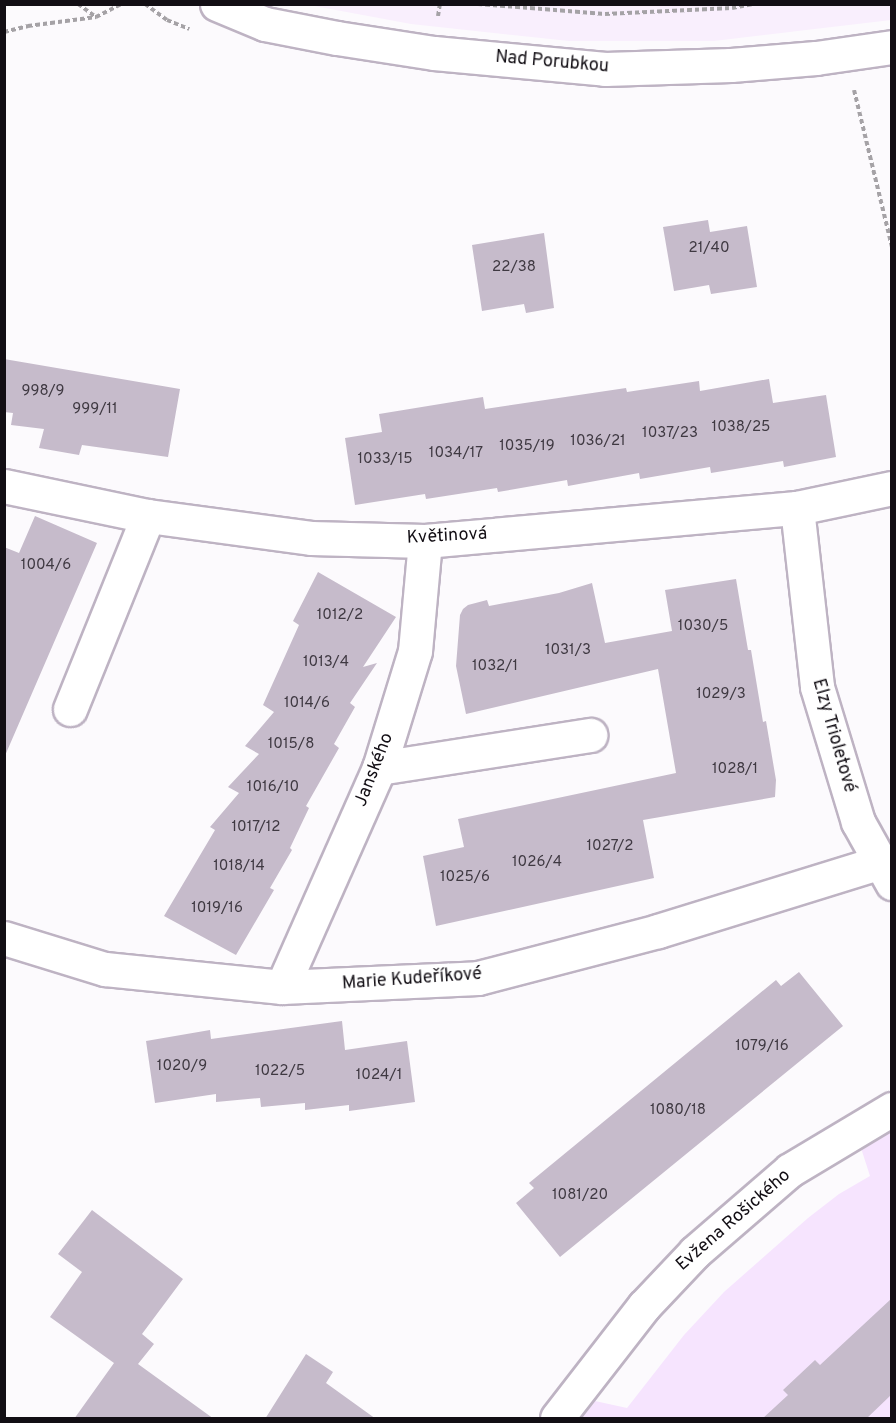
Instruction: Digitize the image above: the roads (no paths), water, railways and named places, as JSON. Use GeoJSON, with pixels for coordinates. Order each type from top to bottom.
{"type":"FeatureCollection","features":[{"type":"Feature","properties":{"kind":"street","name":"Nad Porubkou"},"geometry":{"type":"LineString","coordinates":[[217,4],[265,24],[337,38],[434,53],[605,69],[730,65],[816,58],[891,47]]}},
{"type":"Feature","properties":{"kind":"street","name":"Květinová"},"geometry":{"type":"LineString","coordinates":[[4,486],[148,516],[311,538],[425,541],[797,508],[891,488]]}},
{"type":"Feature","properties":{"kind":"street","name":"Elzy Trioletové"},"geometry":{"type":"LineString","coordinates":[[797,508],[817,687],[858,822],[886,872]]}},
{"type":"Feature","properties":{"kind":"street"},"geometry":{"type":"LineString","coordinates":[[70,709],[148,516]]}},
{"type":"Feature","properties":{"kind":"street","name":"Janského"},"geometry":{"type":"LineString","coordinates":[[282,987],[379,768],[415,651],[425,541]]}},
{"type":"Feature","properties":{"kind":"street"},"geometry":{"type":"LineString","coordinates":[[379,768],[590,735]]}},
{"type":"Feature","properties":{"kind":"street","name":"Marie Kudeříkové"},"geometry":{"type":"LineString","coordinates":[[4,938],[105,969],[282,987],[478,978],[886,872]]}},
{"type":"Feature","properties":{"kind":"street","name":"Evžena Rošického"},"geometry":{"type":"LineString","coordinates":[[557,1419],[644,1306],[695,1252],[790,1170],[891,1109]]}}]}
